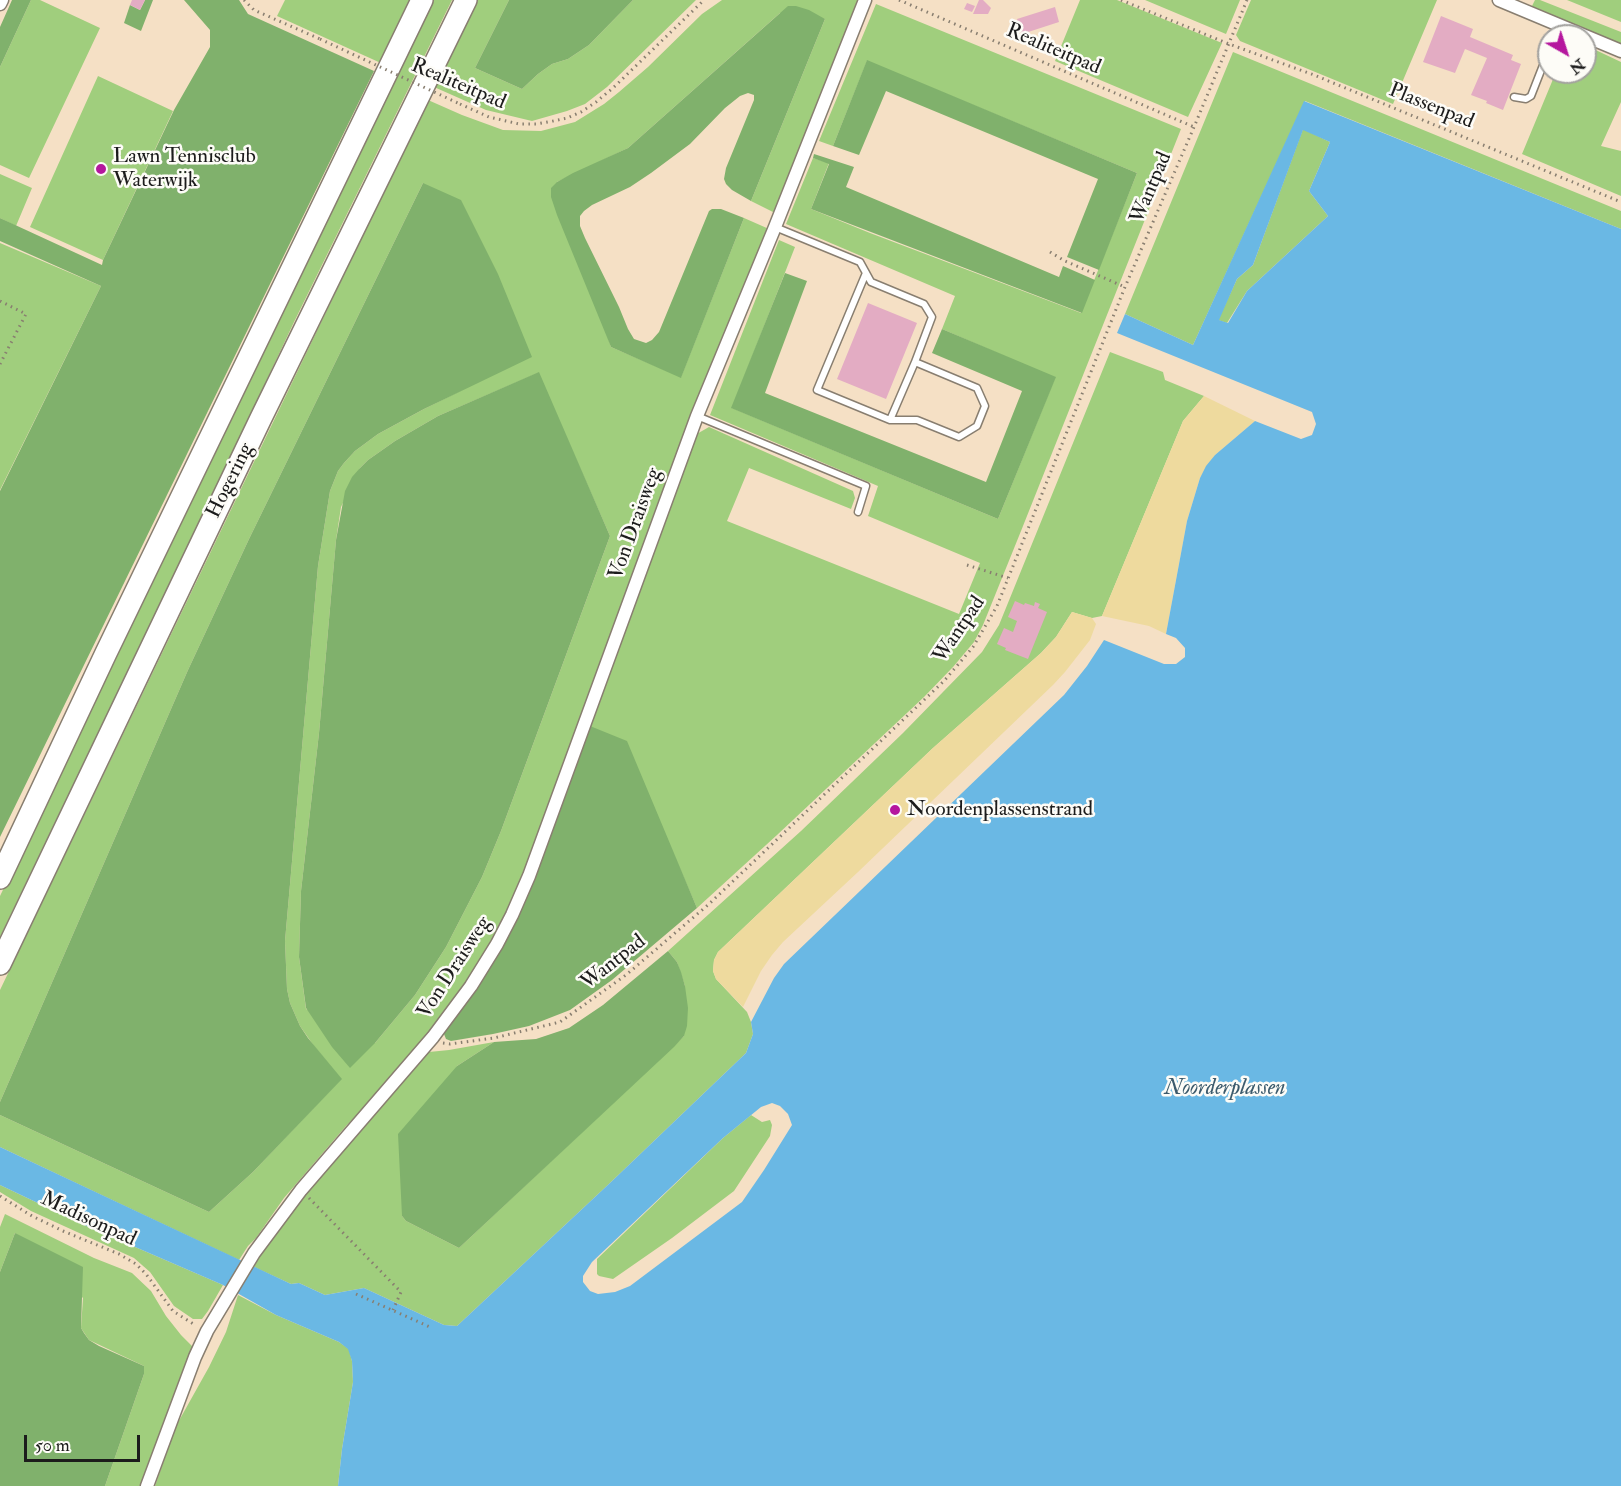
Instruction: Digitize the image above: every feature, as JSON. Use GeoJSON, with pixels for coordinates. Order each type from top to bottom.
{"type":"FeatureCollection","features":[{"type":"Feature","properties":{"kind":"highway","name":"Hogering"},"geometry":{"type":"LineString","coordinates":[[0,878],[121,621],[422,0]]}},
{"type":"Feature","properties":{"kind":"highway","name":"Hogering"},"geometry":{"type":"LineString","coordinates":[[0,964],[256,428],[466,0]]}},
{"type":"Feature","properties":{"kind":"street","name":"Von Draisweg"},"geometry":{"type":"LineString","coordinates":[[147,1486],[195,1357],[207,1331],[254,1253],[301,1190],[433,1037],[471,986],[512,915],[529,876],[697,416],[865,0]]}},
{"type":"Feature","properties":{"kind":"street"},"geometry":{"type":"LineString","coordinates":[[1499,0],[1544,24]]}},
{"type":"Feature","properties":{"kind":"street"},"geometry":{"type":"LineString","coordinates":[[1597,44],[1621,51]]}},
{"type":"Feature","properties":{"kind":"lane"},"geometry":{"type":"LineString","coordinates":[[1514,97],[1526,99],[1531,96],[1537,81]]}},
{"type":"Feature","properties":{"kind":"lane"},"geometry":{"type":"LineString","coordinates":[[775,227],[860,262],[871,282],[924,304],[932,317],[891,420]]}},
{"type":"Feature","properties":{"kind":"lane"},"geometry":{"type":"LineString","coordinates":[[866,273],[817,390],[891,420],[917,420],[959,437],[977,426],[985,406],[977,388],[915,362]]}},
{"type":"Feature","properties":{"kind":"lane"},"geometry":{"type":"LineString","coordinates":[[697,416],[866,486],[858,512]]}},
{"type":"Feature","properties":{"kind":"path","name":"Realiteitpad"},"geometry":{"type":"LineString","coordinates":[[244,0],[254,10],[489,117],[519,124],[536,124],[581,112],[597,102],[704,0]]}},
{"type":"Feature","properties":{"kind":"path","name":"Realiteitpad"},"geometry":{"type":"LineString","coordinates":[[899,0],[1194,127]]}},
{"type":"Feature","properties":{"kind":"path","name":"Plassenpad"},"geometry":{"type":"LineString","coordinates":[[1121,0],[1229,44],[1314,75],[1621,202]]}},
{"type":"Feature","properties":{"kind":"path","name":"Wantpad"},"geometry":{"type":"LineString","coordinates":[[433,1037],[441,1043],[450,1044],[494,1038],[560,1022],[626,975],[709,904],[944,681],[973,647],[997,606],[1125,287],[1247,0]]}},
{"type":"Feature","properties":{"kind":"path"},"geometry":{"type":"LineString","coordinates":[[1050,252],[1065,261],[1125,287]]}},
{"type":"Feature","properties":{"kind":"path"},"geometry":{"type":"LineString","coordinates":[[0,301],[26,314],[0,364]]}},
{"type":"Feature","properties":{"kind":"path"},"geometry":{"type":"LineString","coordinates":[[967,565],[1008,578]]}},
{"type":"Feature","properties":{"kind":"path"},"geometry":{"type":"LineString","coordinates":[[301,1190],[401,1292],[393,1310]]}},
{"type":"Feature","properties":{"kind":"path","name":"Madisonpad"},"geometry":{"type":"LineString","coordinates":[[0,1196],[32,1216],[119,1254],[136,1264],[173,1311],[207,1331]]}},
{"type":"Feature","properties":{"kind":"path"},"geometry":{"type":"LineString","coordinates":[[356,1294],[430,1327]]}},
{"type":"Feature","properties":{"kind":"green space"},"geometry":{"type":"Polygon","coordinates":[[[12,0],[31,0],[0,67],[0,27],[12,0]]]}},
{"type":"Feature","properties":{"kind":"green space","name":"Lawn Tennisclub Waterwijk"},"geometry":{"type":"Polygon","coordinates":[[[31,0],[40,0],[100,28],[29,178],[0,165],[0,67],[31,0]]]}},
{"type":"Feature","properties":{"kind":"green space"},"geometry":{"type":"Polygon","coordinates":[[[145,0],[153,0],[141,31],[124,23],[130,5],[140,10],[145,0]]]}},
{"type":"Feature","properties":{"kind":"green space"},"geometry":{"type":"Polygon","coordinates":[[[184,0],[239,0],[248,14],[374,71],[0,837],[0,491],[101,286],[0,241],[0,218],[102,265],[174,110],[210,47],[210,30],[184,0]]]}},
{"type":"Feature","properties":{"kind":"green space"},"geometry":{"type":"Polygon","coordinates":[[[285,0],[414,0],[383,64],[277,16],[285,0]]]}},
{"type":"Feature","properties":{"kind":"green space"},"geometry":{"type":"Polygon","coordinates":[[[431,0],[452,0],[294,322],[0,937],[0,896],[431,0]]]}},
{"type":"Feature","properties":{"kind":"green space"},"geometry":{"type":"Polygon","coordinates":[[[477,0],[509,0],[475,68],[522,89],[552,64],[568,59],[589,45],[633,0],[696,0],[607,87],[585,104],[532,121],[486,110],[434,87],[477,0]]]}},
{"type":"Feature","properties":{"kind":"green space"},"geometry":{"type":"Polygon","coordinates":[[[509,0],[633,0],[589,45],[568,59],[552,64],[522,89],[475,68],[509,0]]]}},
{"type":"Feature","properties":{"kind":"green space"},"geometry":{"type":"Polygon","coordinates":[[[722,0],[859,0],[775,213],[751,201],[825,19],[780,13],[628,148],[557,182],[611,347],[681,377],[744,218],[769,229],[525,873],[493,941],[466,984],[428,1036],[284,1198],[239,1260],[0,1147],[0,1115],[209,1212],[253,1172],[341,1079],[300,1026],[290,1003],[287,989],[285,941],[318,566],[330,491],[344,463],[355,451],[378,434],[464,389],[423,183],[249,539],[188,670],[0,1102],[0,990],[428,100],[503,130],[541,131],[575,122],[619,92],[702,14],[722,0]],[[538,373],[438,416],[395,441],[360,468],[341,507],[336,540],[319,733],[301,891],[299,957],[306,1009],[375,1043],[415,995],[446,947],[482,877],[501,831],[610,536],[538,373]]]}},
{"type":"Feature","properties":{"kind":"green space"},"geometry":{"type":"Polygon","coordinates":[[[1080,0],[1117,0],[1222,43],[1188,117],[1055,61],[1080,0]]]}},
{"type":"Feature","properties":{"kind":"green space"},"geometry":{"type":"Polygon","coordinates":[[[1145,0],[1240,0],[1226,34],[1145,0]]]}},
{"type":"Feature","properties":{"kind":"green space"},"geometry":{"type":"Polygon","coordinates":[[[1251,0],[1437,0],[1393,104],[1240,41],[1236,35],[1251,0]]]}},
{"type":"Feature","properties":{"kind":"green space"},"geometry":{"type":"Polygon","coordinates":[[[1535,0],[1540,0],[1621,32],[1621,45],[1597,35],[1597,24],[1570,24],[1531,8],[1535,0]]]}},
{"type":"Feature","properties":{"kind":"green space"},"geometry":{"type":"Polygon","coordinates":[[[1567,0],[1621,0],[1621,22],[1567,0]]]}},
{"type":"Feature","properties":{"kind":"green space"},"geometry":{"type":"Polygon","coordinates":[[[876,4],[1181,129],[1021,531],[974,642],[924,697],[697,908],[670,846],[590,726],[695,435],[709,427],[853,491],[855,498],[851,509],[749,468],[727,521],[959,614],[980,563],[868,516],[878,486],[710,415],[779,240],[795,247],[732,408],[998,519],[1055,378],[942,329],[955,296],[786,224],[813,158],[829,163],[811,209],[1081,313],[1137,173],[867,61],[833,146],[819,141],[876,4]]]}},
{"type":"Feature","properties":{"kind":"green space"},"geometry":{"type":"Polygon","coordinates":[[[788,6],[809,10],[825,19],[751,201],[732,190],[724,179],[726,168],[754,100],[754,95],[748,93],[740,96],[725,108],[690,144],[651,173],[630,187],[592,205],[580,216],[580,226],[585,238],[628,329],[634,339],[646,343],[659,332],[709,211],[721,209],[744,218],[681,378],[611,347],[557,215],[551,197],[551,188],[573,173],[628,148],[788,6]]]}},
{"type":"Feature","properties":{"kind":"green space"},"geometry":{"type":"Polygon","coordinates":[[[1597,51],[1621,62],[1621,102],[1601,146],[1621,151],[1621,196],[1522,154],[1551,84],[1597,84],[1597,51]]]}},
{"type":"Feature","properties":{"kind":"green space"},"geometry":{"type":"Polygon","coordinates":[[[1233,52],[1621,211],[1621,229],[1305,101],[1193,345],[1125,314],[1233,52]]]}},
{"type":"Feature","properties":{"kind":"green space"},"geometry":{"type":"Polygon","coordinates":[[[867,60],[1137,173],[1099,270],[1067,257],[1098,179],[886,91],[859,155],[833,146],[867,60]]]}},
{"type":"Feature","properties":{"kind":"green space","name":"Lawn Tennisclub Waterwijk"},"geometry":{"type":"Polygon","coordinates":[[[98,76],[173,111],[103,260],[30,227],[98,76]]]}},
{"type":"Feature","properties":{"kind":"green space"},"geometry":{"type":"Polygon","coordinates":[[[1303,129],[1330,142],[1309,191],[1328,216],[1247,291],[1227,323],[1218,320],[1237,279],[1253,265],[1303,129]]]}},
{"type":"Feature","properties":{"kind":"green space"},"geometry":{"type":"Polygon","coordinates":[[[814,154],[854,167],[846,187],[1059,277],[1063,266],[1095,280],[1082,313],[811,209],[829,164],[813,158],[814,154]]]}},
{"type":"Feature","properties":{"kind":"green space"},"geometry":{"type":"Polygon","coordinates":[[[0,174],[32,188],[16,226],[0,218],[0,174]]]}},
{"type":"Feature","properties":{"kind":"green space"},"geometry":{"type":"Polygon","coordinates":[[[423,183],[461,200],[498,274],[532,357],[378,434],[355,451],[344,463],[330,491],[318,566],[285,941],[287,989],[290,1003],[308,1038],[342,1079],[253,1172],[209,1212],[0,1115],[0,1102],[188,670],[249,539],[423,183]]]}},
{"type":"Feature","properties":{"kind":"green space"},"geometry":{"type":"Polygon","coordinates":[[[0,243],[101,286],[0,490],[0,243]]]}},
{"type":"Feature","properties":{"kind":"green space"},"geometry":{"type":"Polygon","coordinates":[[[785,273],[807,281],[765,393],[986,482],[1022,391],[932,353],[942,329],[1056,377],[998,519],[731,408],[785,273]]]}},
{"type":"Feature","properties":{"kind":"green space"},"geometry":{"type":"Polygon","coordinates":[[[1110,352],[1163,372],[1165,380],[1204,396],[1183,421],[1102,616],[1092,618],[1072,612],[1056,637],[1041,653],[933,748],[718,952],[714,960],[713,971],[716,979],[747,1012],[751,1022],[753,1034],[746,1053],[457,1326],[444,1325],[364,1288],[325,1295],[299,1283],[291,1284],[254,1267],[264,1247],[294,1205],[429,1052],[494,1042],[457,1066],[402,1216],[406,1221],[459,1248],[684,1036],[685,986],[677,962],[668,951],[801,831],[903,733],[982,652],[999,625],[1110,352]]]}},
{"type":"Feature","properties":{"kind":"green space"},"geometry":{"type":"Polygon","coordinates":[[[539,372],[610,536],[482,877],[446,947],[415,995],[375,1043],[350,1068],[332,1047],[306,1008],[299,957],[301,891],[319,733],[336,540],[345,491],[352,477],[368,460],[395,441],[438,416],[539,372]]]}},
{"type":"Feature","properties":{"kind":"green space"},"geometry":{"type":"Polygon","coordinates":[[[590,726],[627,741],[697,908],[612,980],[570,1010],[529,1026],[451,1041],[446,1039],[445,1029],[476,989],[500,947],[590,726]]]}},
{"type":"Feature","properties":{"kind":"green space"},"geometry":{"type":"Polygon","coordinates":[[[668,951],[677,962],[681,972],[688,1008],[684,1036],[674,1047],[459,1248],[406,1221],[402,1216],[398,1134],[457,1066],[494,1042],[536,1039],[569,1028],[603,1005],[668,951]]]}},
{"type":"Feature","properties":{"kind":"green space"},"geometry":{"type":"Polygon","coordinates":[[[751,1115],[762,1122],[770,1120],[772,1125],[770,1136],[734,1191],[613,1279],[599,1276],[597,1259],[723,1138],[751,1115]]]}},
{"type":"Feature","properties":{"kind":"green space"},"geometry":{"type":"Polygon","coordinates":[[[0,1185],[82,1224],[223,1285],[202,1319],[193,1319],[174,1306],[150,1272],[134,1258],[31,1211],[0,1192],[0,1185]]]}},
{"type":"Feature","properties":{"kind":"green space"},"geometry":{"type":"Polygon","coordinates":[[[5,1214],[94,1258],[132,1273],[151,1291],[166,1316],[193,1347],[144,1486],[105,1486],[144,1374],[144,1366],[89,1340],[81,1328],[83,1298],[15,1233],[0,1272],[0,1227],[5,1214]]]}},
{"type":"Feature","properties":{"kind":"green space"},"geometry":{"type":"Polygon","coordinates":[[[15,1233],[83,1267],[81,1328],[84,1333],[89,1340],[99,1346],[144,1366],[144,1374],[105,1486],[0,1486],[0,1272],[15,1233]]]}},
{"type":"Feature","properties":{"kind":"green space"},"geometry":{"type":"Polygon","coordinates":[[[238,1295],[276,1315],[339,1342],[349,1349],[353,1382],[338,1486],[155,1486],[176,1426],[226,1332],[238,1295]]]}},
{"type":"Feature","properties":{"kind":"sand"},"geometry":{"type":"Polygon","coordinates":[[[1204,396],[1255,421],[1215,455],[1200,478],[1187,521],[1166,634],[1149,626],[1102,616],[1183,421],[1204,396]]]}},
{"type":"Feature","properties":{"kind":"sand","name":"Noordenplassenstrand"},"geometry":{"type":"Polygon","coordinates":[[[1072,612],[1092,618],[1096,624],[1090,640],[1065,672],[783,942],[761,971],[743,1007],[716,979],[713,971],[714,960],[718,952],[933,748],[1041,653],[1056,637],[1072,612]]]}},
{"type":"Feature","properties":{"kind":"water","name":"Noorderplassen"},"geometry":{"type":"Polygon","coordinates":[[[1304,101],[1621,229],[1621,1486],[338,1486],[353,1382],[352,1361],[348,1349],[339,1342],[276,1315],[223,1285],[82,1224],[0,1185],[0,1147],[291,1284],[299,1283],[325,1295],[364,1288],[444,1325],[457,1326],[746,1053],[753,1034],[751,1022],[784,964],[1064,695],[1104,640],[1164,664],[1176,664],[1185,657],[1185,648],[1176,638],[1166,634],[1187,521],[1206,466],[1215,455],[1255,421],[1301,439],[1312,435],[1316,424],[1312,412],[1117,333],[1125,314],[1193,345],[1304,101]],[[1303,130],[1253,265],[1237,279],[1219,320],[1228,323],[1247,291],[1328,216],[1309,191],[1330,142],[1303,130]],[[772,1103],[761,1107],[723,1138],[592,1262],[583,1276],[583,1282],[590,1291],[598,1294],[615,1292],[630,1286],[742,1202],[792,1125],[788,1114],[780,1106],[772,1103]]]}},
{"type":"Feature","properties":{"kind":"building"},"geometry":{"type":"Polygon","coordinates":[[[132,0],[145,0],[140,10],[130,5],[132,0]]]}},
{"type":"Feature","properties":{"kind":"building"},"geometry":{"type":"Polygon","coordinates":[[[979,0],[983,0],[991,8],[988,14],[973,14],[979,0]]]}},
{"type":"Feature","properties":{"kind":"building"},"geometry":{"type":"Polygon","coordinates":[[[967,3],[975,6],[972,12],[964,9],[967,3]]]}},
{"type":"Feature","properties":{"kind":"building"},"geometry":{"type":"Polygon","coordinates":[[[1055,7],[1059,22],[1022,34],[1017,19],[1055,7]]]}},
{"type":"Feature","properties":{"kind":"building"},"geometry":{"type":"Polygon","coordinates":[[[1441,16],[1473,29],[1470,37],[1513,55],[1511,60],[1521,64],[1503,110],[1471,95],[1487,58],[1465,49],[1455,73],[1423,62],[1441,16]]]}},
{"type":"Feature","properties":{"kind":"building"},"geometry":{"type":"Polygon","coordinates":[[[868,303],[917,323],[886,399],[837,379],[868,303]]]}},
{"type":"Feature","properties":{"kind":"building"},"geometry":{"type":"Polygon","coordinates":[[[1015,601],[1034,606],[1035,602],[1040,604],[1038,608],[1047,612],[1028,659],[1005,650],[1006,648],[997,644],[1004,628],[1013,632],[1017,621],[1008,617],[1015,601]]]}},
{"type":"Feature","properties":{"kind":"place","name":"Lawn Tennisclub Waterwijk"},"geometry":{"type":"Point","coordinates":[101,169]}},
{"type":"Feature","properties":{"kind":"place","name":"Noordenplassenstrand"},"geometry":{"type":"Point","coordinates":[895,810]}}]}
